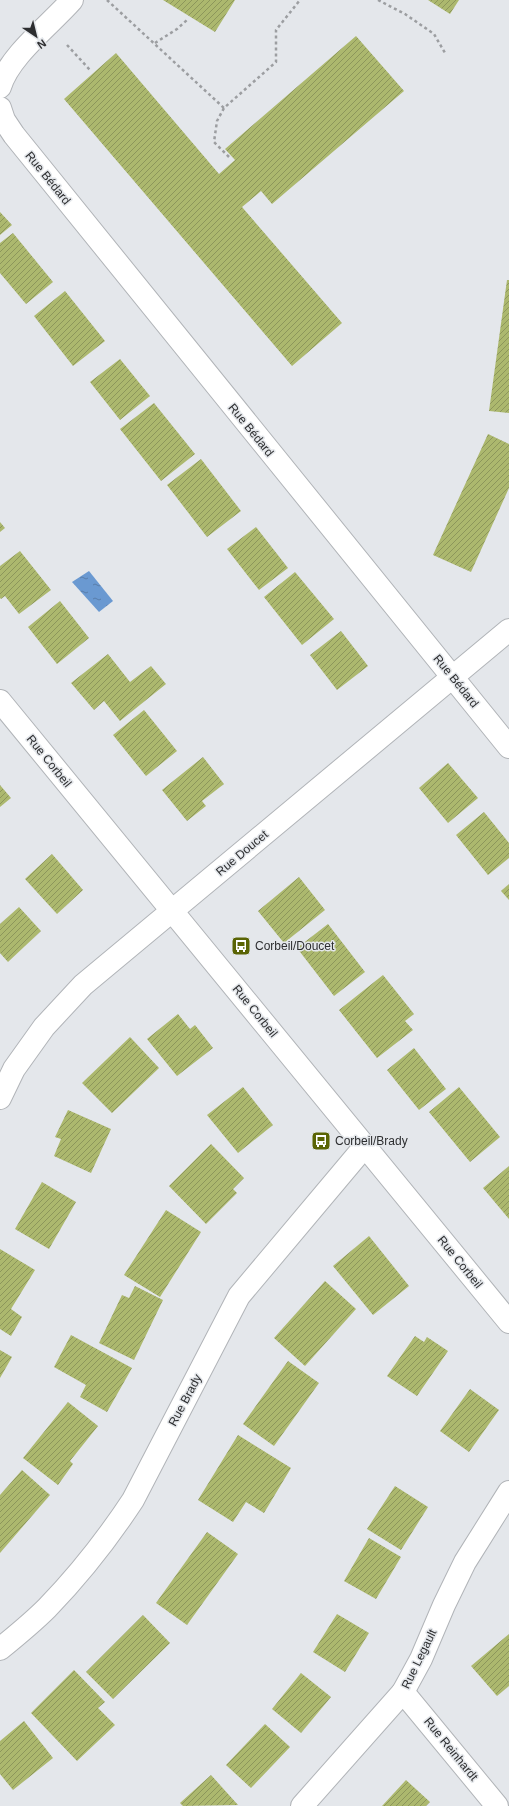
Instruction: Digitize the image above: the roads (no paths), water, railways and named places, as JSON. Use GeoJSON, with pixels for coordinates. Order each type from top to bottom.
{"type":"FeatureCollection","features":[{"type":"Feature","properties":{"kind":"street"},"geometry":{"type":"LineString","coordinates":[[0,87],[7,71],[19,55],[72,0]]}},
{"type":"Feature","properties":{"kind":"street","name":"Rue Bédard"},"geometry":{"type":"LineString","coordinates":[[0,108],[4,120],[14,135],[509,747]]}},
{"type":"Feature","properties":{"kind":"street","name":"Rue Doucet"},"geometry":{"type":"LineString","coordinates":[[0,1098],[14,1069],[44,1027],[83,985],[509,630]]}},
{"type":"Feature","properties":{"kind":"street","name":"Rue Corbeil"},"geometry":{"type":"LineString","coordinates":[[0,701],[509,1322]]}},
{"type":"Feature","properties":{"kind":"street","name":"Rue Brady"},"geometry":{"type":"LineString","coordinates":[[0,1648],[46,1608],[95,1553],[116,1526],[133,1500],[240,1296],[365,1146]]}},
{"type":"Feature","properties":{"kind":"street","name":"Rue Legault"},"geometry":{"type":"LineString","coordinates":[[302,1806],[403,1692],[421,1659],[444,1605],[465,1562],[509,1492]]}},
{"type":"Feature","properties":{"kind":"street","name":"Rue Reinhardt"},"geometry":{"type":"LineString","coordinates":[[403,1692],[497,1806]]}},
{"type":"Feature","properties":{"kind":"water"},"geometry":{"type":"Polygon","coordinates":[[[89,571],[113,601],[99,612],[72,582],[89,571]]]}},
{"type":"Feature","properties":{"kind":"place","name":"Corbeil/Doucet"},"geometry":{"type":"Point","coordinates":[241,946]}},
{"type":"Feature","properties":{"kind":"place","name":"Corbeil/Brady"},"geometry":{"type":"Point","coordinates":[321,1141]}}]}
